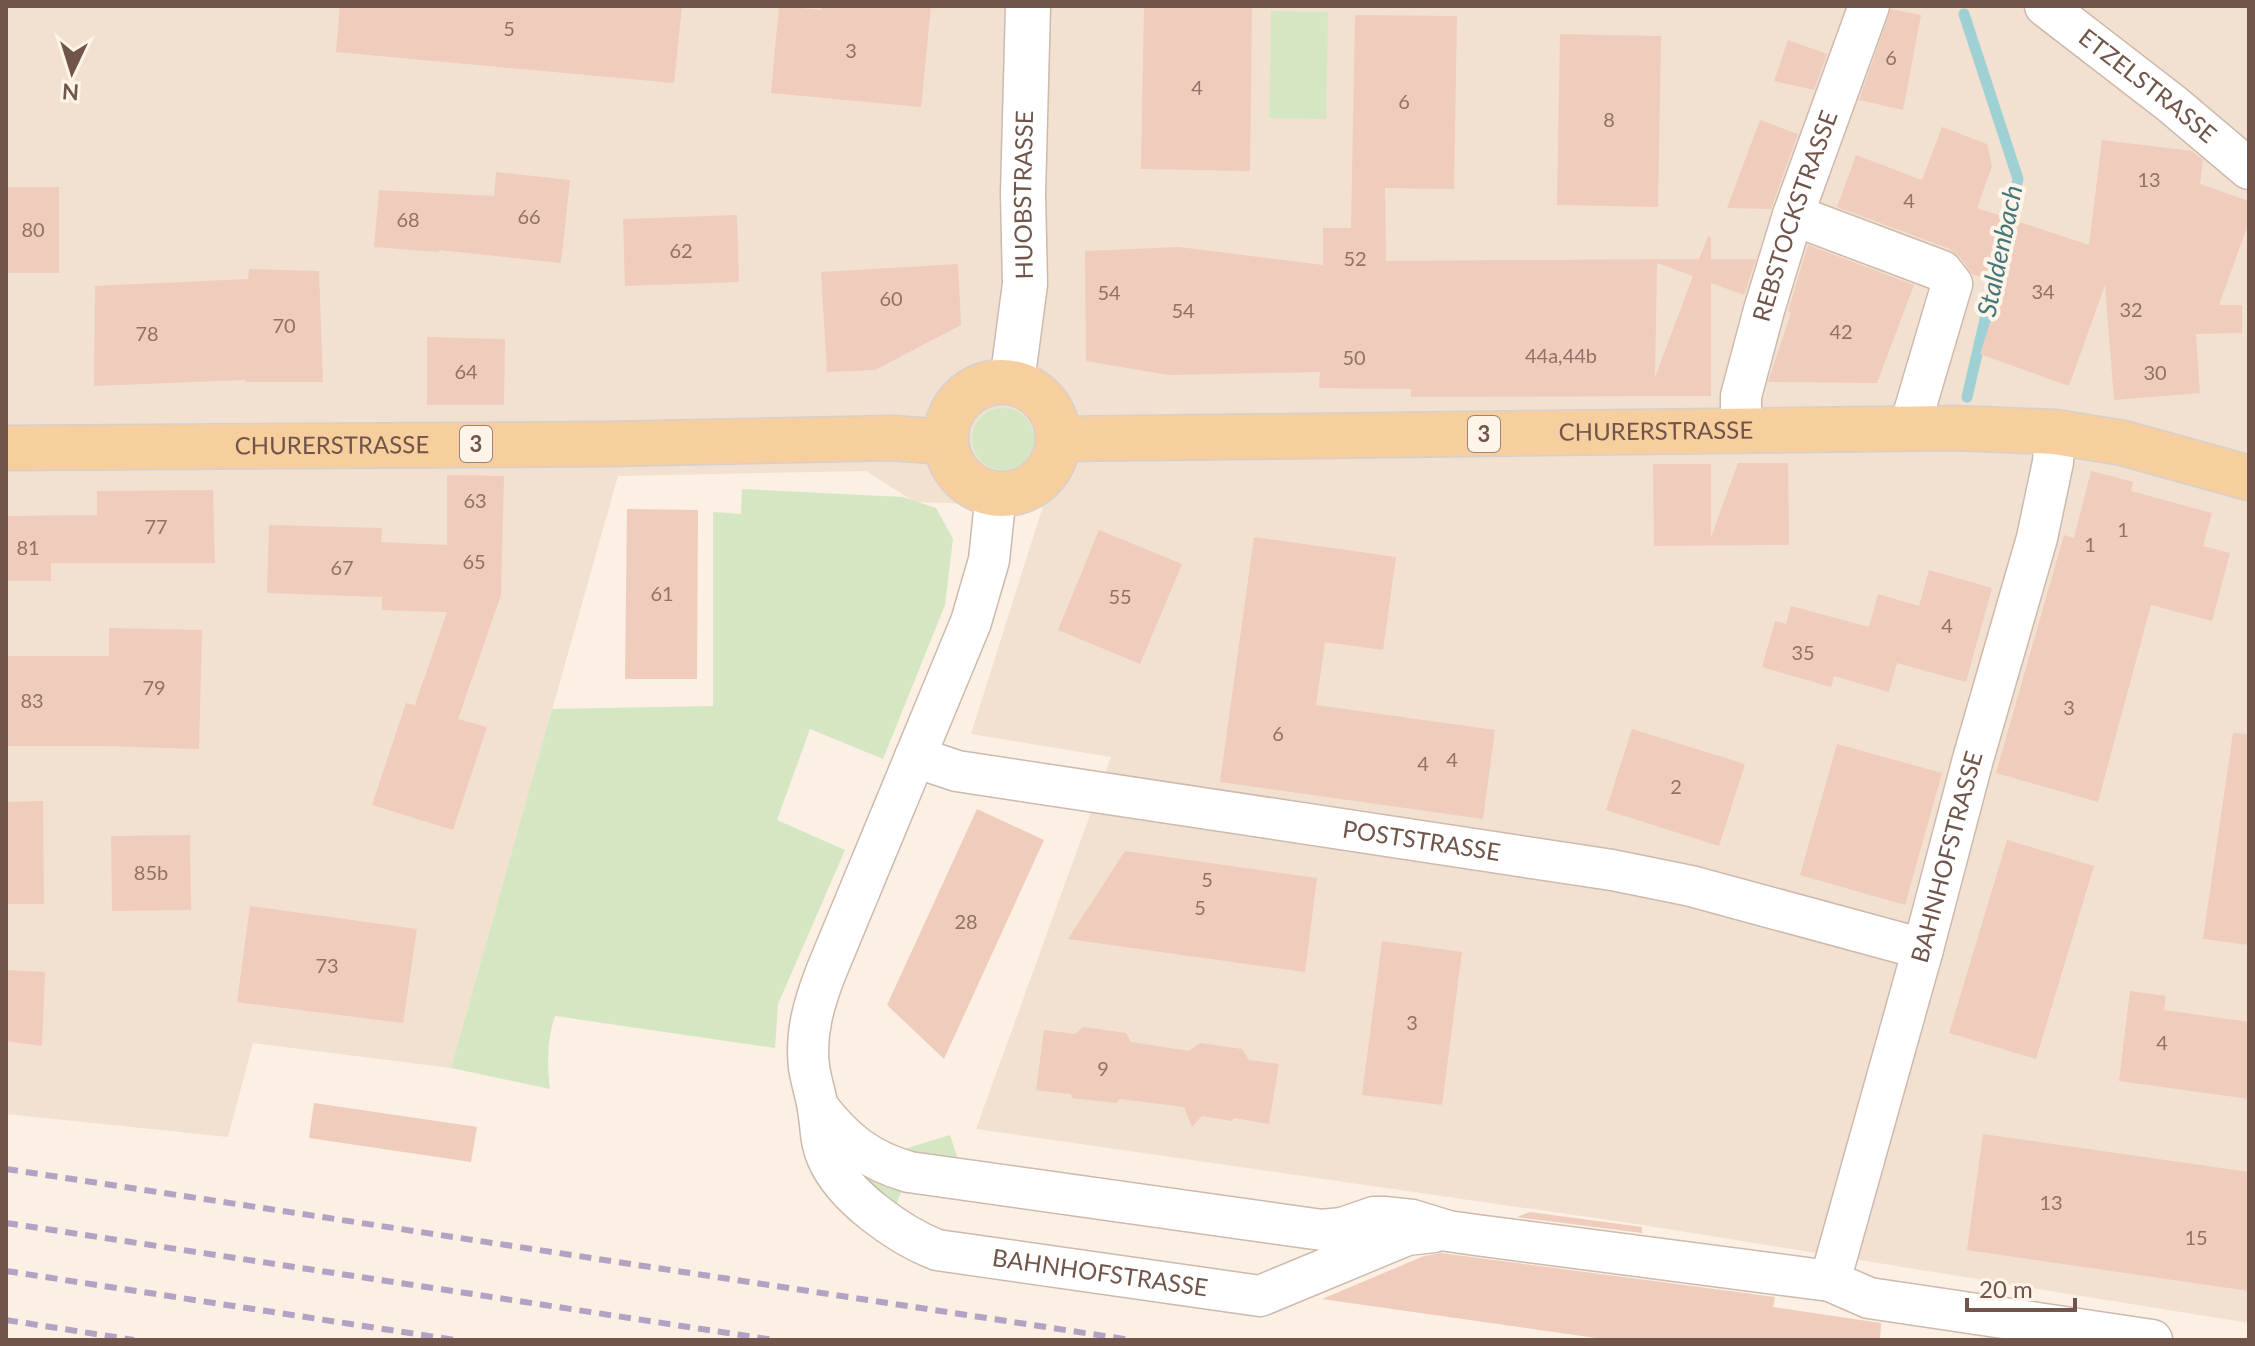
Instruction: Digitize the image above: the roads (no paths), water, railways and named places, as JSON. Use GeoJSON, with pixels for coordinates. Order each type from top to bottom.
{"type":"FeatureCollection","features":[{"type":"Feature","properties":{"kind":"main road"},"geometry":{"type":"LineString","coordinates":[[1012,382],[1031,389],[1046,402],[1056,420],[1058,439],[1054,459],[1043,477],[1026,489],[996,493],[965,481],[951,463],[945,442],[949,416],[964,395],[987,383],[1012,382]]}},
{"type":"Feature","properties":{"kind":"main road","name":"CHURERSTRASSE"},"geometry":{"type":"LineString","coordinates":[[1058,439],[1955,428],[2055,432],[2123,443],[2249,478]]}},
{"type":"Feature","properties":{"kind":"main road","name":"CHURERSTRASSE"},"geometry":{"type":"LineString","coordinates":[[6,448],[606,444],[893,438],[945,442]]}},
{"type":"Feature","properties":{"kind":"street","name":"HUOBSTRASSE"},"geometry":{"type":"LineString","coordinates":[[1012,382],[1025,284],[1023,194],[1028,6]]}},
{"type":"Feature","properties":{"kind":"street","name":"REBSTOCKSTRASSE"},"geometry":{"type":"LineString","coordinates":[[1741,430],[1741,396],[1764,310],[1793,215],[1869,6]]}},
{"type":"Feature","properties":{"kind":"street","name":"ETZELSTRASSE"},"geometry":{"type":"LineString","coordinates":[[2045,6],[2172,104],[2249,169]]}},
{"type":"Feature","properties":{"kind":"street"},"geometry":{"type":"LineString","coordinates":[[1793,215],[1942,271],[1952,284],[1909,429]]}},
{"type":"Feature","properties":{"kind":"street","name":"BAHNHOFSTRASSE"},"geometry":{"type":"LineString","coordinates":[[1830,1281],[2037,538],[2053,462],[2055,432]]}},
{"type":"Feature","properties":{"kind":"street","name":"BAHNHOFSTRASSE"},"geometry":{"type":"LineString","coordinates":[[996,493],[985,577],[971,622],[812,1011],[808,1049],[811,1082],[827,1158],[852,1192],[893,1227],[918,1243],[937,1250],[1260,1296],[1407,1235],[1448,1231]]}},
{"type":"Feature","properties":{"kind":"street","name":"POSTSTRASSE"},"geometry":{"type":"LineString","coordinates":[[915,757],[957,771],[1612,870],[1691,886],[1923,949]]}},
{"type":"Feature","properties":{"kind":"street","name":"BAHNHOFSTRASSE"},"geometry":{"type":"LineString","coordinates":[[818,1107],[836,1131],[869,1156],[886,1166],[909,1172],[1322,1230],[1342,1228],[1374,1217],[1412,1220],[1448,1231],[1830,1281],[1869,1298],[2152,1340]]}},
{"type":"Feature","properties":{"kind":"waterway","name":"Staldenbach"},"geometry":{"type":"LineString","coordinates":[[1964,14],[2018,179],[2005,232]]}},
{"type":"Feature","properties":{"kind":"waterway","name":"Staldenbach"},"geometry":{"type":"LineString","coordinates":[[1967,397],[1997,268]]}},
{"type":"Feature","properties":{"kind":"railway"},"geometry":{"type":"LineString","coordinates":[[6,1169],[1131,1340]]}},
{"type":"Feature","properties":{"kind":"railway"},"geometry":{"type":"LineString","coordinates":[[6,1223],[774,1340]]}},
{"type":"Feature","properties":{"kind":"railway"},"geometry":{"type":"LineString","coordinates":[[6,1271],[455,1340]]}},
{"type":"Feature","properties":{"kind":"railway"},"geometry":{"type":"LineString","coordinates":[[6,1320],[134,1340]]}}]}
